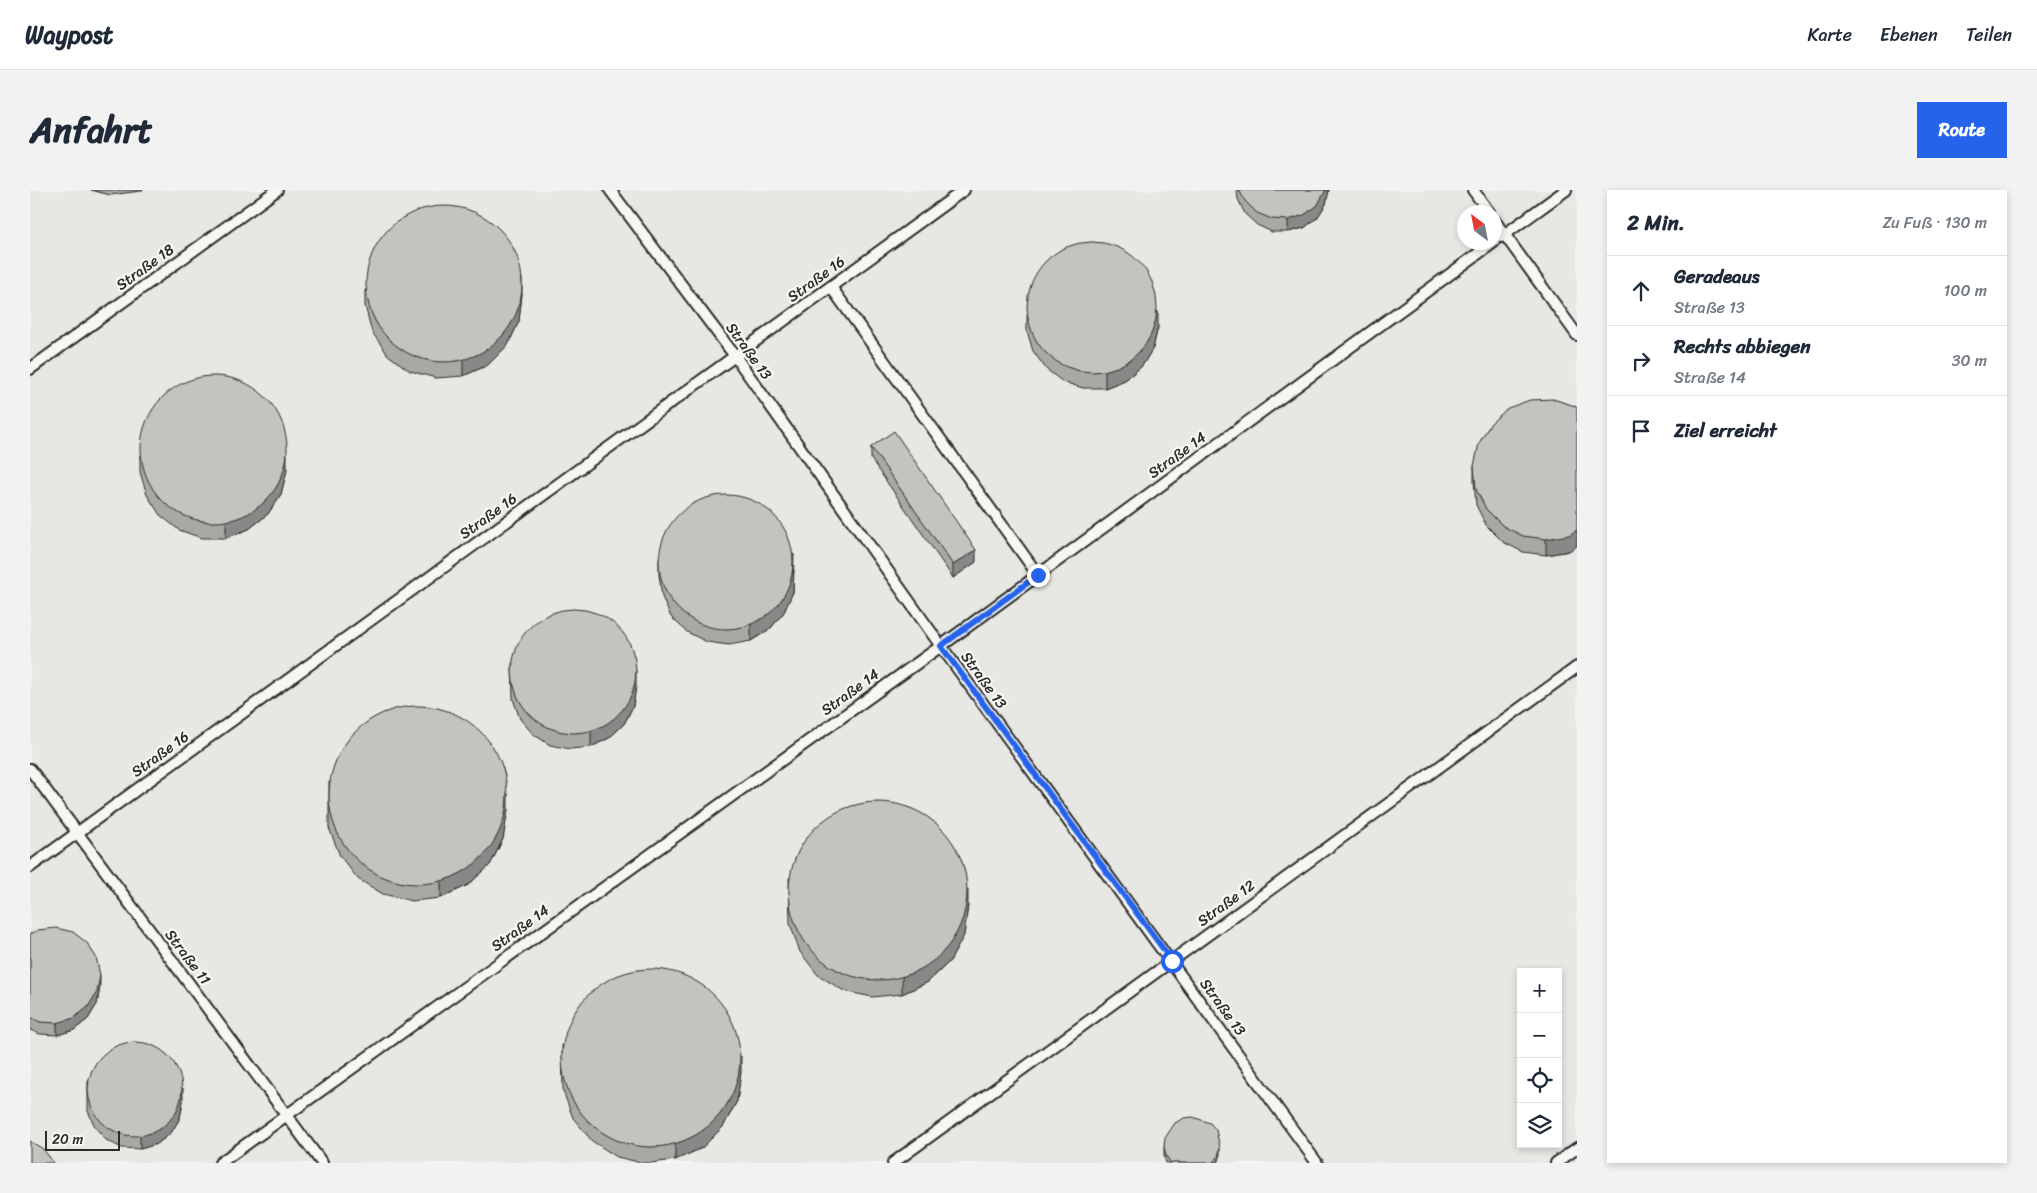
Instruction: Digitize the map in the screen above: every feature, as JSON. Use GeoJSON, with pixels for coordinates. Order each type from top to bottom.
{"type":"FeatureCollection","features":[{"type":"Feature","properties":{"kind":"lane","name":"Straße 18"},"geometry":{"type":"LineString","coordinates":[[30,369],[277,190]]}},
{"type":"Feature","properties":{"kind":"lane","name":"Straße 13"},"geometry":{"type":"LineString","coordinates":[[610,190],[735,356],[941,646],[1318,1163]]}},
{"type":"Feature","properties":{"kind":"lane","name":"Straße 16"},"geometry":{"type":"LineString","coordinates":[[30,867],[964,190]]}},
{"type":"Feature","properties":{"kind":"lane"},"geometry":{"type":"LineString","coordinates":[[1473,190],[1484,205]]}},
{"type":"Feature","properties":{"kind":"lane","name":"Straße 14"},"geometry":{"type":"LineString","coordinates":[[1502,236],[1566,190]]}},
{"type":"Feature","properties":{"kind":"lane"},"geometry":{"type":"LineString","coordinates":[[1502,230],[1577,335]]}},
{"type":"Feature","properties":{"kind":"lane","name":"Straße 14"},"geometry":{"type":"LineString","coordinates":[[220,1163],[941,646],[1483,250]]}},
{"type":"Feature","properties":{"kind":"lane"},"geometry":{"type":"LineString","coordinates":[[831,287],[1038,575]]}},
{"type":"Feature","properties":{"kind":"lane","name":"Straße 12"},"geometry":{"type":"LineString","coordinates":[[892,1163],[1577,667]]}},
{"type":"Feature","properties":{"kind":"lane","name":"Straße 11"},"geometry":{"type":"LineString","coordinates":[[30,769],[322,1163]]}},
{"type":"Feature","properties":{"kind":"lane"},"geometry":{"type":"LineString","coordinates":[[1556,1163],[1577,1148]]}},
{"type":"Feature","properties":{"kind":"shaded area"},"geometry":{"type":"Polygon","coordinates":[[[30,190],[1577,190],[1577,1163],[30,1163],[30,190]]]}},
{"type":"Feature","properties":{"kind":"building"},"geometry":{"type":"Polygon","coordinates":[[[1239,190],[1326,190],[1317,206],[1304,215],[1288,220],[1272,219],[1257,213],[1245,201],[1239,190]]]}},
{"type":"Feature","properties":{"kind":"building"},"geometry":{"type":"Polygon","coordinates":[[[444,206],[474,212],[487,219],[499,229],[509,241],[516,254],[522,284],[516,314],[509,327],[499,339],[487,349],[474,356],[444,362],[414,356],[401,349],[389,339],[379,327],[372,314],[366,284],[372,254],[379,241],[389,229],[401,219],[414,212],[444,206]]]}},
{"type":"Feature","properties":{"kind":"building"},"geometry":{"type":"Polygon","coordinates":[[[1092,242],[1105,243],[1117,247],[1138,261],[1152,282],[1156,294],[1156,320],[1152,332],[1138,353],[1117,367],[1105,371],[1092,372],[1079,371],[1067,367],[1046,353],[1032,332],[1028,320],[1027,307],[1028,294],[1032,282],[1046,261],[1067,247],[1079,243],[1092,242]]]}},
{"type":"Feature","properties":{"kind":"building"},"geometry":{"type":"Polygon","coordinates":[[[214,376],[228,377],[242,382],[255,388],[266,397],[275,408],[281,421],[286,435],[286,463],[281,477],[275,490],[266,501],[255,510],[242,516],[228,521],[214,522],[200,521],[186,516],[173,510],[162,501],[153,490],[147,477],[142,463],[141,449],[142,435],[147,421],[153,408],[162,397],[173,388],[186,382],[200,377],[214,376]]]}},
{"type":"Feature","properties":{"kind":"building"},"geometry":{"type":"Polygon","coordinates":[[[1553,399],[1577,408],[1577,530],[1569,535],[1546,539],[1523,536],[1503,526],[1486,509],[1476,489],[1474,466],[1479,443],[1491,423],[1508,408],[1530,400],[1553,399]]]}},
{"type":"Feature","properties":{"kind":"building"},"geometry":{"type":"Polygon","coordinates":[[[894,431],[976,550],[953,565],[871,447],[894,431]]]}},
{"type":"Feature","properties":{"kind":"building"},"geometry":{"type":"Polygon","coordinates":[[[726,495],[752,500],[763,506],[773,515],[782,525],[788,536],[793,562],[788,588],[782,599],[773,609],[763,618],[752,624],[726,629],[700,624],[689,618],[679,609],[670,599],[664,588],[659,562],[664,536],[670,525],[679,515],[689,506],[700,500],[726,495]]]}},
{"type":"Feature","properties":{"kind":"building"},"geometry":{"type":"Polygon","coordinates":[[[574,609],[598,614],[618,627],[631,647],[636,671],[631,695],[618,715],[598,728],[574,733],[550,728],[530,715],[517,695],[512,671],[517,647],[530,627],[550,614],[574,609]]]}},
{"type":"Feature","properties":{"kind":"building"},"geometry":{"type":"Polygon","coordinates":[[[409,706],[427,706],[460,716],[475,726],[487,738],[497,753],[503,769],[507,795],[503,821],[497,837],[487,852],[475,864],[460,874],[444,880],[427,884],[409,884],[376,874],[361,864],[349,852],[339,837],[333,821],[329,804],[329,786],[339,753],[349,738],[361,726],[376,716],[392,710],[409,706]]]}},
{"type":"Feature","properties":{"kind":"building"},"geometry":{"type":"Polygon","coordinates":[[[869,802],[887,802],[920,812],[935,822],[947,834],[957,849],[963,865],[967,891],[963,917],[957,933],[947,948],[935,960],[920,970],[904,976],[887,980],[869,980],[836,970],[821,960],[809,948],[799,933],[793,917],[789,900],[789,882],[799,849],[809,834],[821,822],[836,812],[852,806],[869,802]]]}},
{"type":"Feature","properties":{"kind":"building"},"geometry":{"type":"Polygon","coordinates":[[[56,928],[73,932],[87,943],[96,957],[100,975],[97,992],[88,1007],[74,1018],[57,1023],[40,1022],[30,1017],[30,934],[38,930],[56,928]]]}},
{"type":"Feature","properties":{"kind":"building"},"geometry":{"type":"Polygon","coordinates":[[[642,969],[660,969],[693,979],[708,989],[720,1001],[730,1016],[736,1032],[740,1058],[736,1084],[730,1100],[720,1115],[708,1127],[693,1137],[677,1143],[660,1147],[642,1147],[609,1137],[594,1127],[582,1115],[572,1100],[566,1084],[562,1067],[562,1049],[572,1016],[582,1001],[594,989],[609,979],[625,973],[642,969]]]}},
{"type":"Feature","properties":{"kind":"building"},"geometry":{"type":"Polygon","coordinates":[[[135,1042],[153,1045],[168,1056],[179,1071],[182,1089],[179,1107],[168,1122],[153,1133],[135,1136],[117,1133],[102,1122],[91,1107],[88,1089],[91,1071],[102,1056],[117,1045],[135,1042]]]}},
{"type":"Feature","properties":{"kind":"building"},"geometry":{"type":"Polygon","coordinates":[[[1193,1117],[1210,1123],[1216,1130],[1220,1148],[1218,1157],[1212,1163],[1171,1163],[1166,1156],[1165,1138],[1175,1123],[1184,1118],[1193,1117]]]}},
{"type":"Feature","properties":{"kind":"building"},"geometry":{"type":"Polygon","coordinates":[[[30,1141],[43,1149],[54,1163],[30,1163],[30,1141]]]}},
{"type":"Feature","properties":{"kind":"route"},"geometry":{"type":"LineString","coordinates":[[1038,575],[941,646],[1172,961]]}}]}
